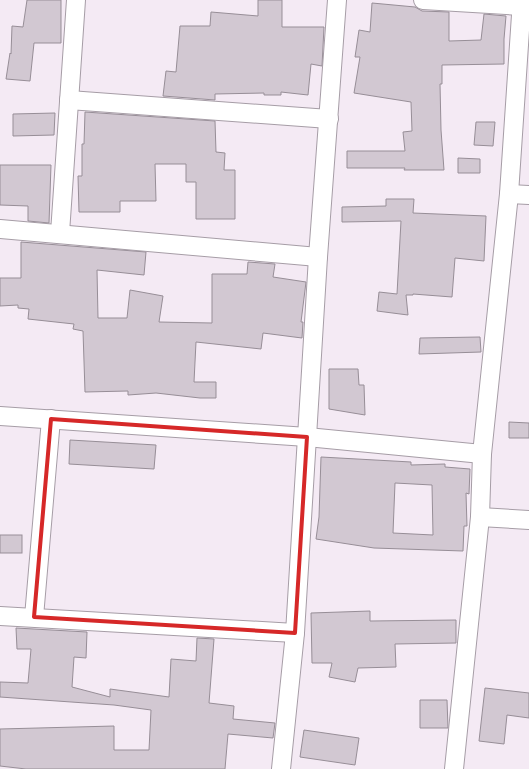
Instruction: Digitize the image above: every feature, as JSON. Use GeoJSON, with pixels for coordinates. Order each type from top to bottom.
{"type":"FeatureCollection","features":[{"type":"Feature","properties":{"kind":"street"},"geometry":{"type":"LineString","coordinates":[[60,233],[76,0]]}},
{"type":"Feature","properties":{"kind":"street"},"geometry":{"type":"LineString","coordinates":[[281,769],[294,633],[318,257],[337,0]]}},
{"type":"Feature","properties":{"kind":"street"},"geometry":{"type":"LineString","coordinates":[[424,0],[522,3],[509,194],[482,454],[480,517],[454,769]]}},
{"type":"Feature","properties":{"kind":"street"},"geometry":{"type":"LineString","coordinates":[[69,100],[329,119]]}},
{"type":"Feature","properties":{"kind":"street"},"geometry":{"type":"LineString","coordinates":[[509,194],[529,195]]}},
{"type":"Feature","properties":{"kind":"street"},"geometry":{"type":"LineString","coordinates":[[0,228],[318,257]]}},
{"type":"Feature","properties":{"kind":"street"},"geometry":{"type":"LineString","coordinates":[[0,416],[307,437],[482,454]]}},
{"type":"Feature","properties":{"kind":"street"},"geometry":{"type":"LineString","coordinates":[[34,617],[52,419]]}},
{"type":"Feature","properties":{"kind":"street"},"geometry":{"type":"LineString","coordinates":[[480,517],[529,520]]}},
{"type":"Feature","properties":{"kind":"street"},"geometry":{"type":"LineString","coordinates":[[0,616],[294,633]]}},
{"type":"Feature","properties":{"kind":"highlighted area"},"geometry":{"type":"Polygon","coordinates":[[[51,419],[307,437],[295,633],[34,617],[51,419]]]}},
{"type":"Feature","properties":{"kind":"building"},"geometry":{"type":"Polygon","coordinates":[[[27,0],[61,0],[61,43],[34,43],[30,81],[6,79],[11,54],[12,26],[23,27],[27,0]]]}},
{"type":"Feature","properties":{"kind":"building"},"geometry":{"type":"Polygon","coordinates":[[[258,0],[282,0],[282,27],[324,27],[322,66],[311,64],[308,95],[281,92],[281,95],[264,95],[264,93],[215,94],[215,100],[163,96],[166,71],[176,72],[180,26],[210,26],[211,12],[258,16],[258,0]]]}},
{"type":"Feature","properties":{"kind":"building"},"geometry":{"type":"Polygon","coordinates":[[[372,3],[415,7],[422,11],[449,12],[449,41],[481,40],[484,14],[506,16],[504,64],[442,65],[442,84],[440,84],[444,170],[347,168],[347,151],[405,151],[403,132],[412,131],[411,102],[354,93],[360,57],[355,57],[359,30],[370,32],[372,3]]]}},
{"type":"Feature","properties":{"kind":"building"},"geometry":{"type":"Polygon","coordinates":[[[85,112],[215,121],[216,152],[225,153],[224,170],[235,170],[235,219],[196,219],[196,182],[186,182],[186,164],[155,164],[156,201],[120,201],[120,212],[79,212],[78,176],[82,176],[85,112]]]}},
{"type":"Feature","properties":{"kind":"building"},"geometry":{"type":"Polygon","coordinates":[[[55,113],[54,135],[13,136],[13,114],[55,113]]]}},
{"type":"Feature","properties":{"kind":"building"},"geometry":{"type":"Polygon","coordinates":[[[476,122],[495,122],[493,146],[474,145],[476,122]]]}},
{"type":"Feature","properties":{"kind":"building"},"geometry":{"type":"Polygon","coordinates":[[[458,158],[480,159],[480,173],[458,173],[458,158]]]}},
{"type":"Feature","properties":{"kind":"building"},"geometry":{"type":"Polygon","coordinates":[[[0,165],[51,165],[49,223],[28,221],[28,206],[0,205],[0,165]]]}},
{"type":"Feature","properties":{"kind":"building"},"geometry":{"type":"Polygon","coordinates":[[[386,199],[414,199],[413,213],[486,216],[484,261],[455,258],[452,297],[406,295],[408,315],[377,311],[379,292],[397,294],[401,221],[342,222],[342,207],[386,206],[386,199]]]}},
{"type":"Feature","properties":{"kind":"building"},"geometry":{"type":"Polygon","coordinates":[[[21,242],[146,252],[144,275],[97,270],[98,318],[127,318],[130,290],[163,296],[159,322],[212,323],[212,274],[247,274],[248,262],[275,264],[273,277],[306,282],[301,322],[303,322],[302,338],[263,333],[261,349],[196,342],[194,382],[216,382],[216,398],[156,393],[128,395],[128,391],[85,392],[83,331],[73,329],[74,324],[28,319],[29,309],[18,308],[18,305],[0,306],[0,278],[21,278],[21,242]]]}},
{"type":"Feature","properties":{"kind":"building"},"geometry":{"type":"Polygon","coordinates":[[[480,337],[481,352],[419,354],[420,338],[480,337]]]}},
{"type":"Feature","properties":{"kind":"building"},"geometry":{"type":"Polygon","coordinates":[[[329,369],[358,369],[359,385],[364,385],[365,415],[329,409],[329,369]]]}},
{"type":"Feature","properties":{"kind":"building"},"geometry":{"type":"Polygon","coordinates":[[[509,422],[529,423],[529,438],[509,438],[509,422]]]}},
{"type":"Feature","properties":{"kind":"building"},"geometry":{"type":"Polygon","coordinates":[[[70,440],[156,445],[154,469],[69,464],[70,440]]]}},
{"type":"Feature","properties":{"kind":"building"},"geometry":{"type":"Polygon","coordinates":[[[321,457],[411,462],[411,465],[445,464],[445,467],[470,469],[469,494],[466,493],[467,526],[464,526],[463,551],[374,548],[316,539],[319,517],[321,457]],[[395,483],[393,533],[433,535],[432,485],[395,483]]]}},
{"type":"Feature","properties":{"kind":"building"},"geometry":{"type":"Polygon","coordinates":[[[0,535],[22,535],[22,553],[0,553],[0,535]]]}},
{"type":"Feature","properties":{"kind":"building"},"geometry":{"type":"Polygon","coordinates":[[[370,611],[370,621],[456,620],[456,643],[395,644],[396,667],[358,668],[355,682],[329,677],[332,663],[312,663],[311,613],[370,611]]]}},
{"type":"Feature","properties":{"kind":"building"},"geometry":{"type":"Polygon","coordinates":[[[16,628],[87,632],[86,658],[74,657],[72,687],[110,697],[110,689],[169,697],[171,659],[196,661],[197,638],[214,639],[209,703],[234,706],[233,719],[275,723],[273,738],[228,734],[225,769],[26,769],[0,766],[0,729],[114,726],[114,750],[149,750],[151,710],[114,705],[0,697],[0,682],[28,683],[31,649],[17,649],[16,628]]]}},
{"type":"Feature","properties":{"kind":"building"},"geometry":{"type":"Polygon","coordinates":[[[485,688],[529,693],[529,718],[507,715],[504,744],[479,741],[485,688]]]}},
{"type":"Feature","properties":{"kind":"building"},"geometry":{"type":"Polygon","coordinates":[[[420,700],[447,700],[448,728],[420,728],[420,700]]]}},
{"type":"Feature","properties":{"kind":"building"},"geometry":{"type":"Polygon","coordinates":[[[304,730],[359,738],[355,765],[300,757],[304,730]]]}}]}
